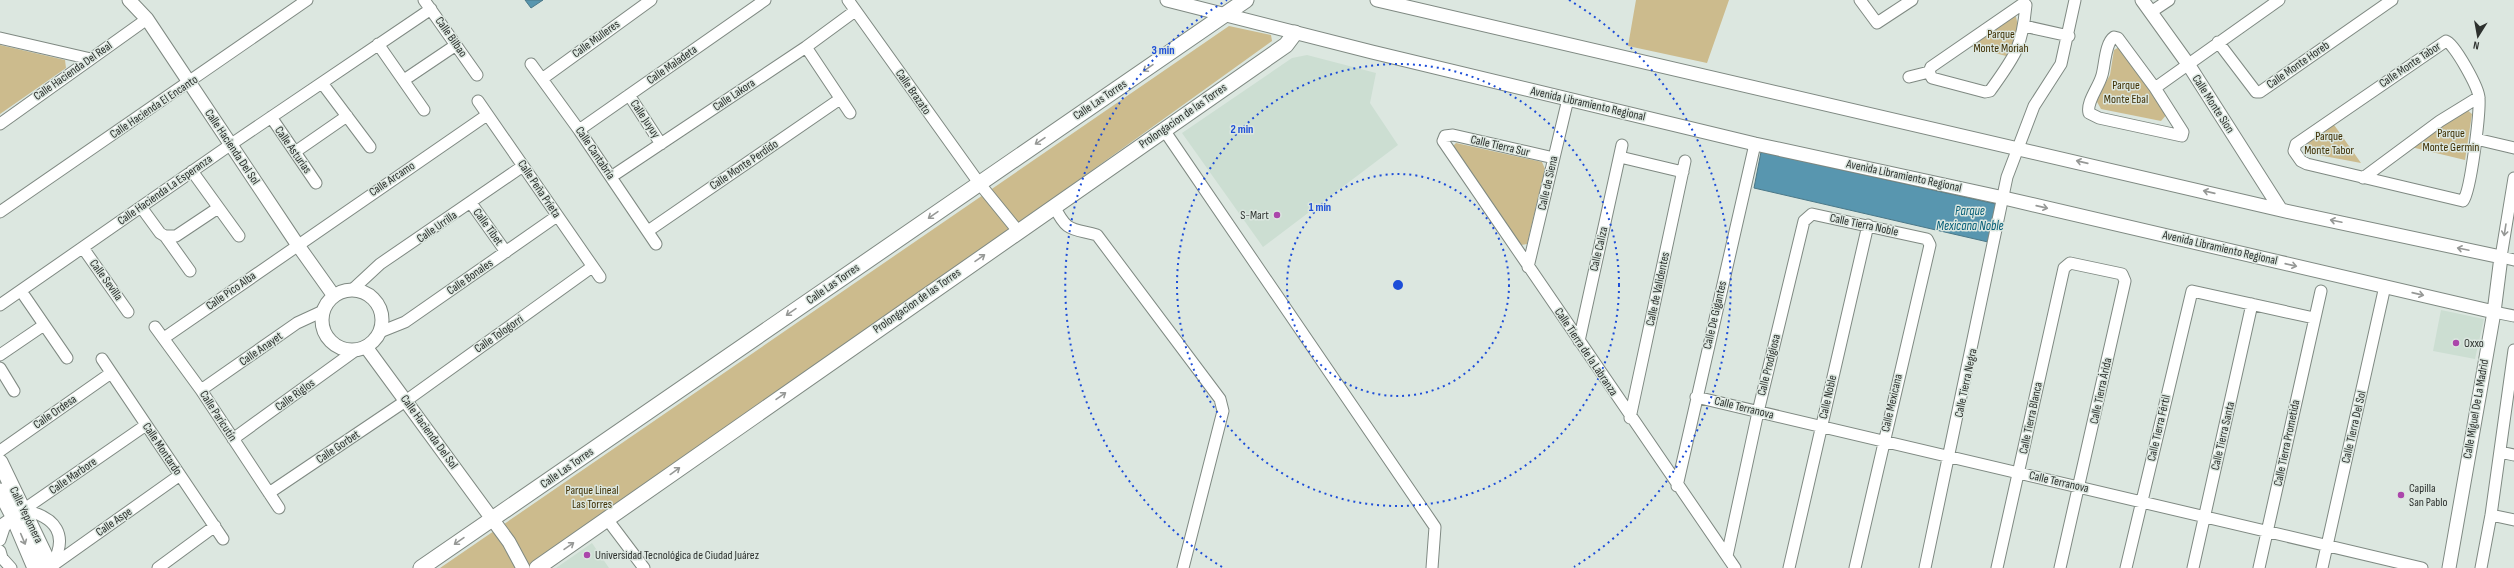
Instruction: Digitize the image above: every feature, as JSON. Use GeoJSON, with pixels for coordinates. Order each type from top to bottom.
{"type":"FeatureCollection","features":[{"type":"Feature","properties":{"kind":"main road","name":"Calle Las Torres"},"geometry":{"type":"LineString","coordinates":[[421,568],[1246,0]]}},
{"type":"Feature","properties":{"kind":"main road","name":"Prolongacion de las Torres"},"geometry":{"type":"LineString","coordinates":[[536,568],[1286,45],[1294,33]]}},
{"type":"Feature","properties":{"kind":"main road","name":"Calle Yepómera"},"geometry":{"type":"LineString","coordinates":[[0,462],[19,513],[36,568]]}},
{"type":"Feature","properties":{"kind":"main road","name":"Calle Yepómera"},"geometry":{"type":"LineString","coordinates":[[0,491],[19,513],[50,568]]}},
{"type":"Feature","properties":{"kind":"street","name":"Calle Hacienda Del Sol"},"geometry":{"type":"LineString","coordinates":[[129,0],[147,19],[297,244],[334,296]]}},
{"type":"Feature","properties":{"kind":"street","name":"Calle Hacienda El Encanto"},"geometry":{"type":"LineString","coordinates":[[0,212],[190,83],[307,0]]}},
{"type":"Feature","properties":{"kind":"street","name":"Calle Mulleres"},"geometry":{"type":"LineString","coordinates":[[542,79],[651,0]]}},
{"type":"Feature","properties":{"kind":"street","name":"Calle Maladeta"},"geometry":{"type":"LineString","coordinates":[[579,130],[765,0]]}},
{"type":"Feature","properties":{"kind":"street","name":"Calle Brazato"},"geometry":{"type":"LineString","coordinates":[[848,0],[979,183],[1018,231]]}},
{"type":"Feature","properties":{"kind":"street","name":"Avenida Libramiento Regional"},"geometry":{"type":"LineString","coordinates":[[1167,0],[1226,14],[1294,33],[1755,144],[2004,198],[2514,316]]}},
{"type":"Feature","properties":{"kind":"street"},"geometry":{"type":"LineString","coordinates":[[1377,0],[2018,147],[2281,210],[2514,260]]}},
{"type":"Feature","properties":{"kind":"street"},"geometry":{"type":"LineString","coordinates":[[1860,0],[1877,23],[1912,0]]}},
{"type":"Feature","properties":{"kind":"street"},"geometry":{"type":"LineString","coordinates":[[2018,147],[2034,106],[2061,64],[2069,36],[2076,0]]}},
{"type":"Feature","properties":{"kind":"street","name":"Calle Monte Sion"},"geometry":{"type":"LineString","coordinates":[[2142,0],[2188,64],[2281,210]]}},
{"type":"Feature","properties":{"kind":"street"},"geometry":{"type":"LineString","coordinates":[[2151,12],[2169,0]]}},
{"type":"Feature","properties":{"kind":"street"},"geometry":{"type":"LineString","coordinates":[[2155,88],[2279,0]]}},
{"type":"Feature","properties":{"kind":"street","name":"Calle Monte Horeb"},"geometry":{"type":"LineString","coordinates":[[2218,42],[2256,92],[2260,92],[2392,0]]}},
{"type":"Feature","properties":{"kind":"street"},"geometry":{"type":"LineString","coordinates":[[2024,3],[2026,5],[2024,26],[2018,50],[1989,92],[1937,81],[1929,72],[1931,67],[2024,3]]}},
{"type":"Feature","properties":{"kind":"street","name":"Calle Hacienda La Esperanza"},"geometry":{"type":"LineString","coordinates":[[0,306],[230,144],[378,44],[428,5]]}},
{"type":"Feature","properties":{"kind":"street","name":"Calle Bilbao"},"geometry":{"type":"LineString","coordinates":[[428,5],[477,74]]}},
{"type":"Feature","properties":{"kind":"street","name":"Calle Lakora"},"geometry":{"type":"LineString","coordinates":[[611,177],[806,47],[856,11]]}},
{"type":"Feature","properties":{"kind":"street","name":"Calle Hacienda Del Real"},"geometry":{"type":"LineString","coordinates":[[0,124],[147,19]]}},
{"type":"Feature","properties":{"kind":"street"},"geometry":{"type":"LineString","coordinates":[[2024,26],[2069,36]]}},
{"type":"Feature","properties":{"kind":"street"},"geometry":{"type":"LineString","coordinates":[[2114,37],[2118,38],[2155,88],[2183,132],[2182,136],[2099,118],[2089,114],[2089,105],[2107,60],[2109,45],[2114,37]]}},
{"type":"Feature","properties":{"kind":"street"},"geometry":{"type":"LineString","coordinates":[[0,38],[91,59]]}},
{"type":"Feature","properties":{"kind":"street","name":"Calle Monte Tabor"},"geometry":{"type":"LineString","coordinates":[[2441,42],[2449,42],[2454,48],[2477,90],[2479,98],[2476,139],[2465,199],[2461,202],[2307,164],[2297,156],[2294,148],[2296,144],[2441,42]]}},
{"type":"Feature","properties":{"kind":"street"},"geometry":{"type":"LineString","coordinates":[[378,44],[424,110]]}},
{"type":"Feature","properties":{"kind":"street"},"geometry":{"type":"LineString","coordinates":[[404,80],[456,45]]}},
{"type":"Feature","properties":{"kind":"street"},"geometry":{"type":"LineString","coordinates":[[806,47],[850,113]]}},
{"type":"Feature","properties":{"kind":"street","name":"Calle Cantabria"},"geometry":{"type":"LineString","coordinates":[[531,64],[579,130],[656,244]]}},
{"type":"Feature","properties":{"kind":"street"},"geometry":{"type":"LineString","coordinates":[[1909,77],[1929,72]]}},
{"type":"Feature","properties":{"kind":"street"},"geometry":{"type":"LineString","coordinates":[[322,83],[370,147]]}},
{"type":"Feature","properties":{"kind":"street","name":"Calle Juyuy"},"geometry":{"type":"LineString","coordinates":[[629,95],[661,144]]}},
{"type":"Feature","properties":{"kind":"street"},"geometry":{"type":"LineString","coordinates":[[2363,178],[2440,121],[2479,98]]}},
{"type":"Feature","properties":{"kind":"street","name":"Calle Monte Perdido"},"geometry":{"type":"LineString","coordinates":[[648,231],[840,99]]}},
{"type":"Feature","properties":{"kind":"street","name":"Calle de Siena"},"geometry":{"type":"LineString","coordinates":[[1528,267],[1568,99]]}},
{"type":"Feature","properties":{"kind":"street","name":"Calle Peña Prieta"},"geometry":{"type":"LineString","coordinates":[[478,101],[600,277]]}},
{"type":"Feature","properties":{"kind":"street","name":"Calle Arcamo"},"geometry":{"type":"LineString","coordinates":[[297,244],[487,115]]}},
{"type":"Feature","properties":{"kind":"street"},"geometry":{"type":"LineString","coordinates":[[294,152],[347,116]]}},
{"type":"Feature","properties":{"kind":"street","name":"Calle Asturias"},"geometry":{"type":"LineString","coordinates":[[270,117],[316,183]]}},
{"type":"Feature","properties":{"kind":"street"},"geometry":{"type":"LineString","coordinates":[[1164,130],[1435,527],[1432,568]]}},
{"type":"Feature","properties":{"kind":"street","name":"Calle Tierra Sur"},"geometry":{"type":"LineString","coordinates":[[1445,136],[1453,135],[1554,158]]}},
{"type":"Feature","properties":{"kind":"street","name":"Calle Tierra de la Labranza"},"geometry":{"type":"LineString","coordinates":[[1445,136],[1442,141],[1446,148],[1579,341],[1630,418],[1735,568]]}},
{"type":"Feature","properties":{"kind":"street"},"geometry":{"type":"LineString","coordinates":[[2476,139],[2514,148]]}},
{"type":"Feature","properties":{"kind":"street","name":"Calle De Gigantes"},"geometry":{"type":"LineString","coordinates":[[1677,486],[1696,397],[1755,144]]}},
{"type":"Feature","properties":{"kind":"street","name":"Calle Caliza"},"geometry":{"type":"LineString","coordinates":[[1579,341],[1622,145]]}},
{"type":"Feature","properties":{"kind":"street","name":"Calle Tierra Negra"},"geometry":{"type":"LineString","coordinates":[[1925,568],[1950,457],[2004,198],[2007,177],[2018,147]]}},
{"type":"Feature","properties":{"kind":"street","name":"Calle de Validentes"},"geometry":{"type":"LineString","coordinates":[[1620,158],[1684,167],[1630,418]]}},
{"type":"Feature","properties":{"kind":"street","name":"Calle Urrilla"},"geometry":{"type":"LineString","coordinates":[[352,290],[380,264],[523,166]]}},
{"type":"Feature","properties":{"kind":"street"},"geometry":{"type":"LineString","coordinates":[[192,171],[239,236]]}},
{"type":"Feature","properties":{"kind":"street","name":"Calle Miguel De La Madrid"},"geometry":{"type":"LineString","coordinates":[[2449,568],[2494,312],[2514,178]]}},
{"type":"Feature","properties":{"kind":"street","name":"Calle Tíbet"},"geometry":{"type":"LineString","coordinates":[[471,203],[506,252]]}},
{"type":"Feature","properties":{"kind":"street"},"geometry":{"type":"LineString","coordinates":[[1054,206],[1063,224],[1072,229],[1097,235],[1220,398],[1223,411],[1183,568]]}},
{"type":"Feature","properties":{"kind":"street"},"geometry":{"type":"LineString","coordinates":[[141,207],[160,233],[166,236],[176,236],[218,208]]}},
{"type":"Feature","properties":{"kind":"street","name":"Calle Tierra Noble"},"geometry":{"type":"LineString","coordinates":[[1804,221],[1812,214],[1927,239]]}},
{"type":"Feature","properties":{"kind":"street","name":"Calle Bonales"},"geometry":{"type":"LineString","coordinates":[[380,332],[405,322],[557,216]]}},
{"type":"Feature","properties":{"kind":"street","name":"Calle Prodigiosa"},"geometry":{"type":"LineString","coordinates":[[1727,556],[1758,412],[1804,221]]}},
{"type":"Feature","properties":{"kind":"street","name":"Calle Noble"},"geometry":{"type":"LineString","coordinates":[[1788,568],[1868,225]]}},
{"type":"Feature","properties":{"kind":"street"},"geometry":{"type":"LineString","coordinates":[[166,236],[190,271]]}},
{"type":"Feature","properties":{"kind":"street","name":"Calle Mexicana"},"geometry":{"type":"LineString","coordinates":[[1855,568],[1883,441],[1930,245],[1927,239]]}},
{"type":"Feature","properties":{"kind":"street","name":"Calle Pico Alba"},"geometry":{"type":"LineString","coordinates":[[164,338],[297,244]]}},
{"type":"Feature","properties":{"kind":"street","name":"Calle Sevilla"},"geometry":{"type":"LineString","coordinates":[[83,248],[128,312]]}},
{"type":"Feature","properties":{"kind":"street","name":"Calle Tierra Árida"},"geometry":{"type":"LineString","coordinates":[[2060,568],[2080,487],[2125,281],[2122,274],[2070,263],[2064,268]]}},
{"type":"Feature","properties":{"kind":"street","name":"Calle Tologorri"},"geometry":{"type":"LineString","coordinates":[[407,400],[592,267]]}},
{"type":"Feature","properties":{"kind":"street","name":"Calle Tierra Blanca"},"geometry":{"type":"LineString","coordinates":[[1996,568],[2019,473],[2064,268]]}},
{"type":"Feature","properties":{"kind":"street","name":"Calle Tierra Del Sol"},"geometry":{"type":"LineString","coordinates":[[2322,568],[2385,286]]}},
{"type":"Feature","properties":{"kind":"street"},"geometry":{"type":"LineString","coordinates":[[352,290],[362,291],[377,303],[382,322],[380,332],[374,341],[361,348],[341,348],[329,339],[324,330],[323,311],[334,296],[352,290]]}},
{"type":"Feature","properties":{"kind":"street","name":"Calle Tierra Fértil"},"geometry":{"type":"LineString","coordinates":[[2126,568],[2190,293],[2194,290],[2252,304]]}},
{"type":"Feature","properties":{"kind":"street"},"geometry":{"type":"LineString","coordinates":[[21,291],[67,358]]}},
{"type":"Feature","properties":{"kind":"street","name":"Calle Tierra Prometida"},"geometry":{"type":"LineString","coordinates":[[2259,568],[2321,291]]}},
{"type":"Feature","properties":{"kind":"street"},"geometry":{"type":"LineString","coordinates":[[2252,304],[2314,318]]}},
{"type":"Feature","properties":{"kind":"street","name":"Calle Tierra Santa"},"geometry":{"type":"LineString","coordinates":[[2193,568],[2252,304]]}},
{"type":"Feature","properties":{"kind":"street","name":"Calle Anayet"},"geometry":{"type":"LineString","coordinates":[[201,390],[297,324],[323,311]]}},
{"type":"Feature","properties":{"kind":"street"},"geometry":{"type":"LineString","coordinates":[[0,356],[44,325]]}},
{"type":"Feature","properties":{"kind":"street","name":"Calle Paricutín"},"geometry":{"type":"LineString","coordinates":[[154,327],[164,338],[201,390],[279,508]]}},
{"type":"Feature","properties":{"kind":"street","name":"Calle Hacienda Del Sol"},"geometry":{"type":"LineString","coordinates":[[361,348],[407,400],[509,542],[523,568]]}},
{"type":"Feature","properties":{"kind":"street","name":"Calle Riglos"},"geometry":{"type":"LineString","coordinates":[[233,439],[361,348]]}},
{"type":"Feature","properties":{"kind":"street"},"geometry":{"type":"LineString","coordinates":[[2481,568],[2491,515],[2512,376],[2514,350]]}},
{"type":"Feature","properties":{"kind":"street","name":"Calle Montardo"},"geometry":{"type":"LineString","coordinates":[[102,359],[223,539]]}},
{"type":"Feature","properties":{"kind":"street"},"geometry":{"type":"LineString","coordinates":[[0,368],[14,391]]}},
{"type":"Feature","properties":{"kind":"street","name":"Calle Ordesa"},"geometry":{"type":"LineString","coordinates":[[0,451],[111,373]]}},
{"type":"Feature","properties":{"kind":"street","name":"Calle Terranova"},"geometry":{"type":"LineString","coordinates":[[1696,397],[2422,568]]}},
{"type":"Feature","properties":{"kind":"street","name":"Calle Gorbet"},"geometry":{"type":"LineString","coordinates":[[269,493],[407,400]]}},
{"type":"Feature","properties":{"kind":"street","name":"Calle Marbore"},"geometry":{"type":"LineString","coordinates":[[0,526],[146,425]]}},
{"type":"Feature","properties":{"kind":"street"},"geometry":{"type":"LineString","coordinates":[[2500,452],[2514,455]]}},
{"type":"Feature","properties":{"kind":"street","name":"Calle Aspe"},"geometry":{"type":"LineString","coordinates":[[50,568],[180,476]]}},
{"type":"Feature","properties":{"kind":"street"},"geometry":{"type":"LineString","coordinates":[[0,540],[4,528],[19,513],[48,518],[58,533],[59,548],[50,568]]}},
{"type":"Feature","properties":{"kind":"street"},"geometry":{"type":"LineString","coordinates":[[2491,515],[2514,520]]}},
{"type":"Feature","properties":{"kind":"street"},"geometry":{"type":"LineString","coordinates":[[607,519],[644,568]]}},
{"type":"Feature","properties":{"kind":"street"},"geometry":{"type":"LineString","coordinates":[[158,568],[215,526]]}},
{"type":"Feature","properties":{"kind":"street"},"geometry":{"type":"LineString","coordinates":[[0,551],[2,558],[11,568]]}},
{"type":"Feature","properties":{"kind":"shaded area"},"geometry":{"type":"Polygon","coordinates":[[[1307,55],[1376,73],[1370,103],[1398,145],[1263,247],[1182,133],[1292,58],[1307,55]]]}},
{"type":"Feature","properties":{"kind":"shaded area"},"geometry":{"type":"Polygon","coordinates":[[[2441,310],[2484,319],[2475,359],[2433,351],[2441,310]]]}},
{"type":"Feature","properties":{"kind":"shaded area","name":"Universidad Tecnológica de Ciudad Juárez"},"geometry":{"type":"Polygon","coordinates":[[[592,543],[609,568],[556,568],[592,543]]]}},
{"type":"Feature","properties":{"kind":"green space"},"geometry":{"type":"Polygon","coordinates":[[[1636,0],[1729,0],[1707,63],[1628,46],[1636,0]]]}},
{"type":"Feature","properties":{"kind":"green space","name":"Parque Monte Moriah"},"geometry":{"type":"Polygon","coordinates":[[[2015,14],[2018,25],[2015,41],[2006,56],[1969,46],[2015,14]]]}},
{"type":"Feature","properties":{"kind":"green space","name":"Parque Lineal Las Torres"},"geometry":{"type":"Polygon","coordinates":[[[1229,26],[1271,35],[1272,41],[607,519],[528,568],[440,568],[1229,26]]]}},
{"type":"Feature","properties":{"kind":"green space"},"geometry":{"type":"Polygon","coordinates":[[[0,45],[65,60],[66,68],[0,114],[0,45]]]}},
{"type":"Feature","properties":{"kind":"green space","name":"Parque Monte Ebal"},"geometry":{"type":"Polygon","coordinates":[[[2121,46],[2168,113],[2161,121],[2101,109],[2096,100],[2110,75],[2114,50],[2121,46]]]}},
{"type":"Feature","properties":{"kind":"green space","name":"Parque Monte Germin"},"geometry":{"type":"Polygon","coordinates":[[[2466,109],[2472,114],[2465,160],[2411,147],[2466,109]]]}},
{"type":"Feature","properties":{"kind":"green space","name":"Parque Monte Tabor"},"geometry":{"type":"Polygon","coordinates":[[[2332,122],[2361,163],[2313,154],[2307,141],[2332,122]]]}},
{"type":"Feature","properties":{"kind":"green space"},"geometry":{"type":"Polygon","coordinates":[[[1456,143],[1542,162],[1545,169],[1527,244],[1521,245],[1453,146],[1456,143]]]}},
{"type":"Feature","properties":{"kind":"water"},"geometry":{"type":"Polygon","coordinates":[[[525,0],[543,0],[531,8],[525,0]]]}},
{"type":"Feature","properties":{"kind":"water","name":"Parque Mexicana Noble"},"geometry":{"type":"Polygon","coordinates":[[[1761,152],[1996,204],[1988,242],[1754,188],[1761,152]]]}},
{"type":"Feature","properties":{"kind":"place","name":"S-Mart"},"geometry":{"type":"Point","coordinates":[1277,215]}},
{"type":"Feature","properties":{"kind":"place","name":"Oxxo"},"geometry":{"type":"Point","coordinates":[2456,343]}},
{"type":"Feature","properties":{"kind":"place","name":"Capilla San Pablo"},"geometry":{"type":"Point","coordinates":[2401,495]}},
{"type":"Feature","properties":{"kind":"place","name":"Universidad Tecnológica de Ciudad Juárez"},"geometry":{"type":"Point","coordinates":[587,555]}}]}
